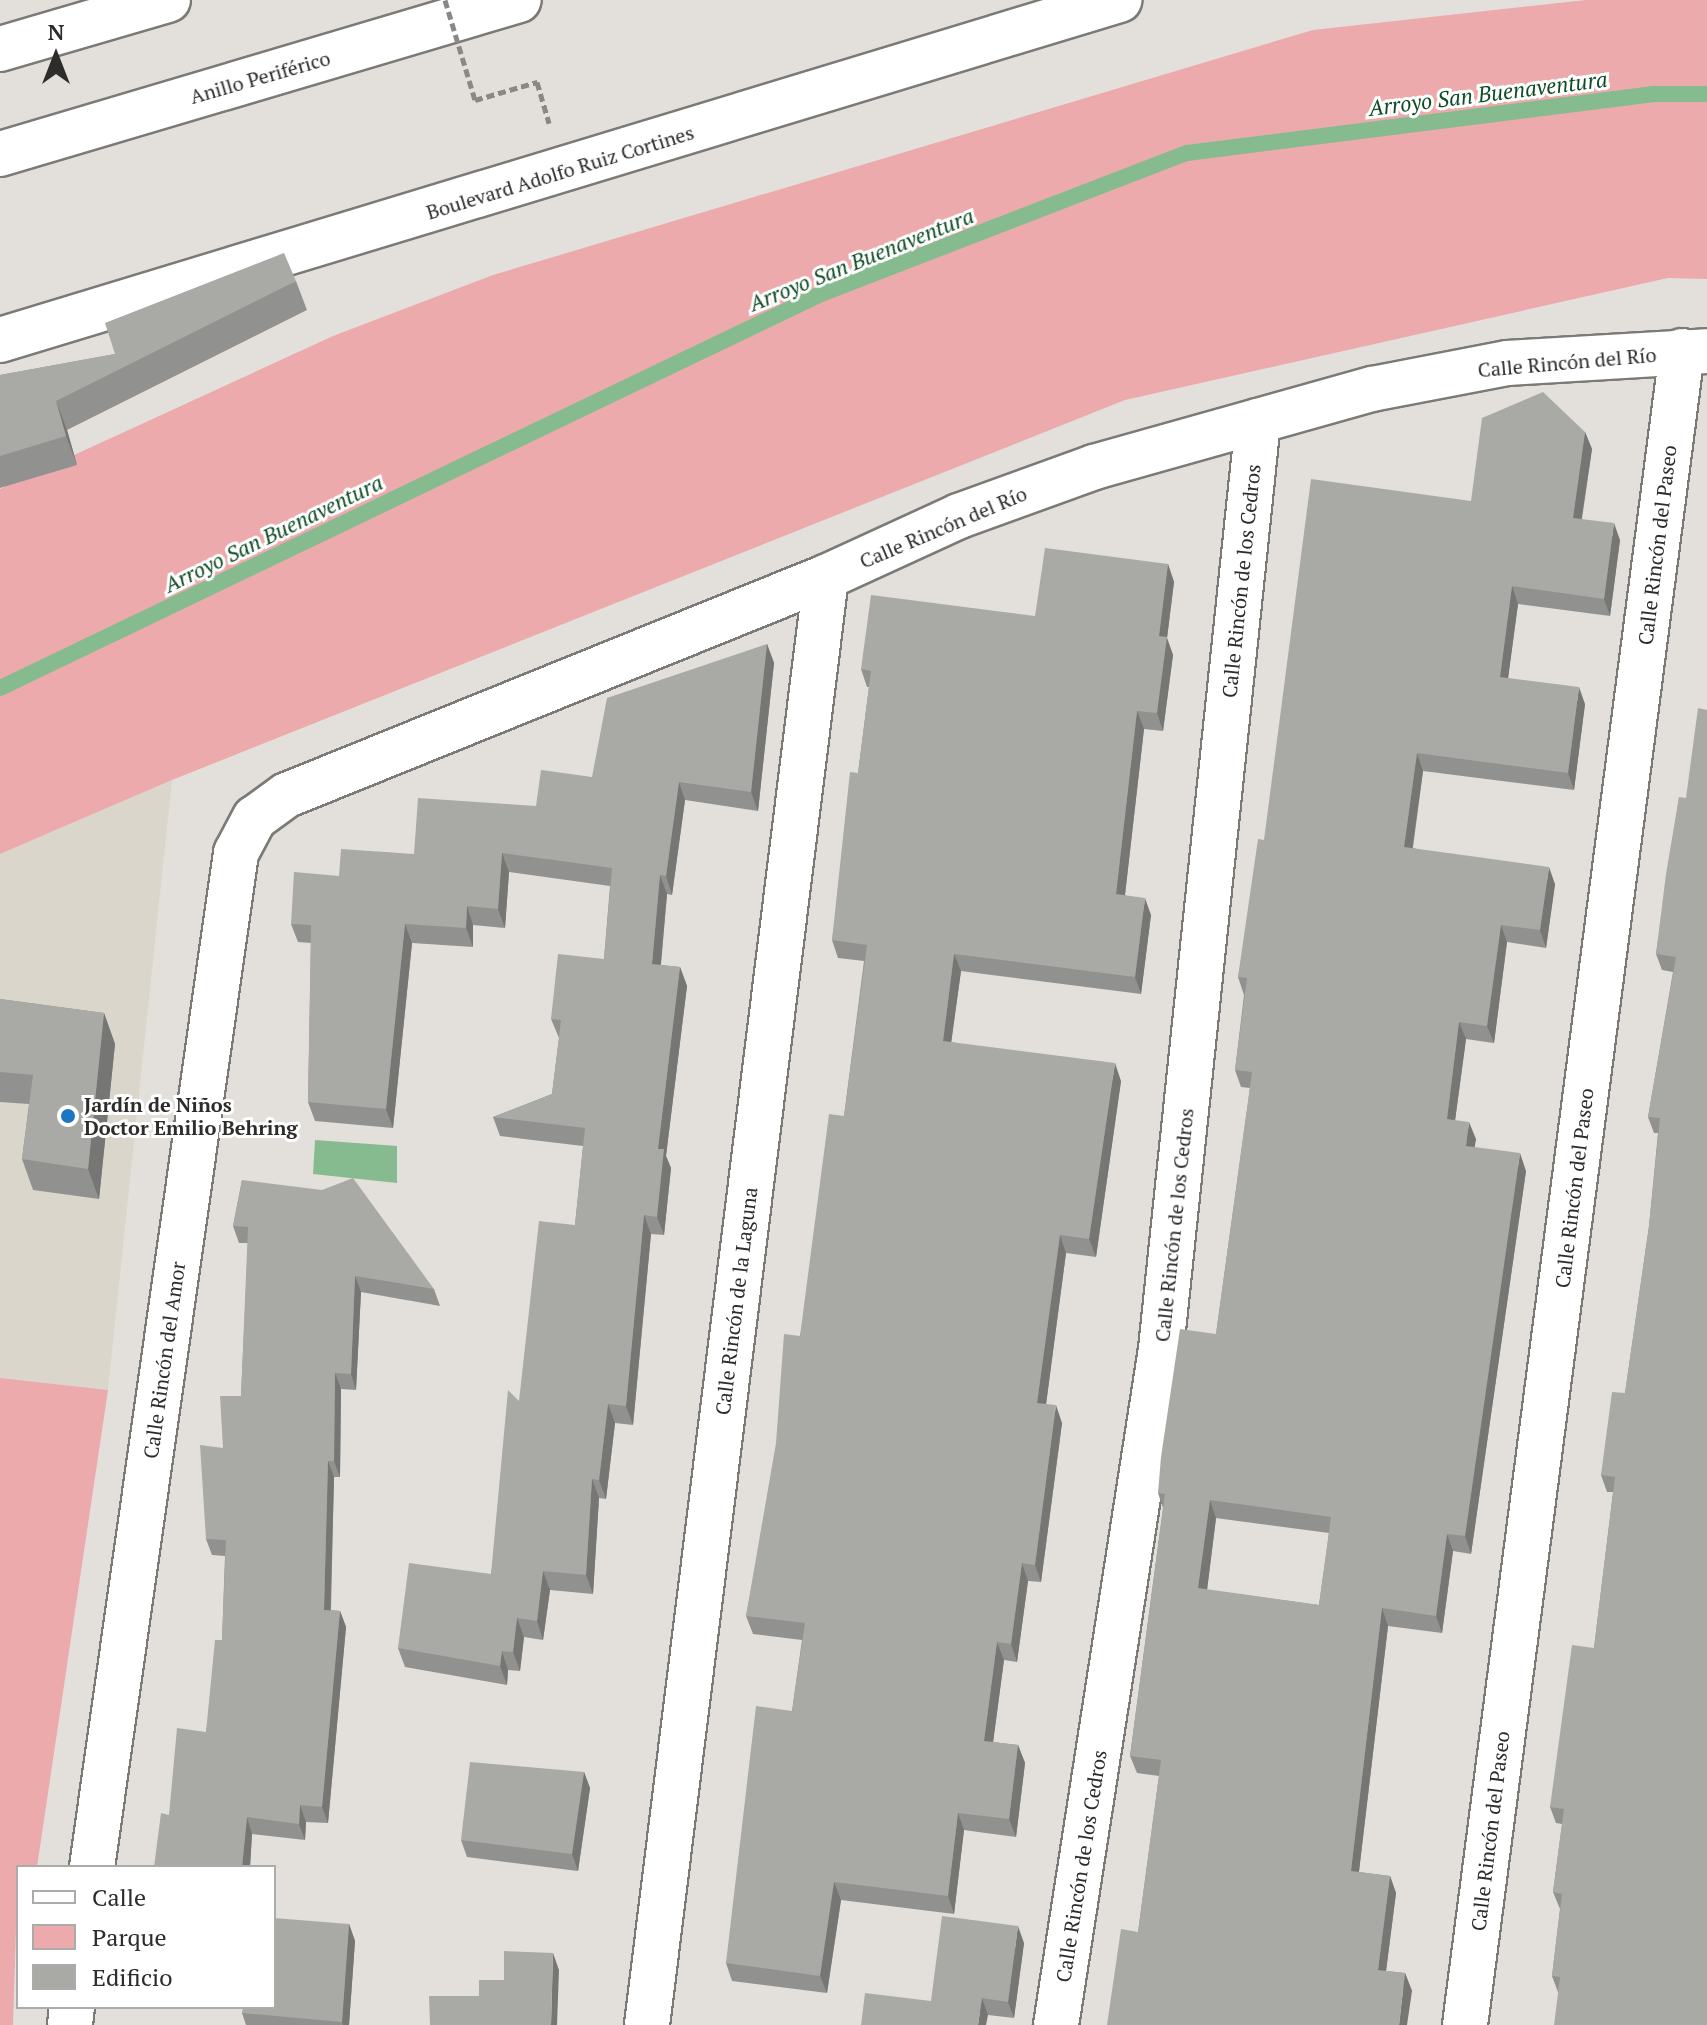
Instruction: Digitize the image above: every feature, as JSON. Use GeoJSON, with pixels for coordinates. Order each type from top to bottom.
{"type":"FeatureCollection","features":[{"type":"Feature","properties":{"kind":"main road"},"geometry":{"type":"LineString","coordinates":[[0,49],[168,0]]}},
{"type":"Feature","properties":{"kind":"main road","name":"Anillo Periférico"},"geometry":{"type":"LineString","coordinates":[[0,154],[519,0]]}},
{"type":"Feature","properties":{"kind":"main road","name":"Boulevard Adolfo Ruiz Cortines"},"geometry":{"type":"LineString","coordinates":[[0,340],[1119,0]]}},
{"type":"Feature","properties":{"kind":"main road","name":"Calle Rincón del Río"},"geometry":{"type":"LineString","coordinates":[[236,853],[255,818],[287,795],[826,577],[959,516],[1079,472],[1372,389],[1507,363],[1695,351]]}},
{"type":"Feature","properties":{"kind":"main road","name":"Calle Rincón del Paseo"},"geometry":{"type":"LineString","coordinates":[[1465,2025],[1695,351]]}},
{"type":"Feature","properties":{"kind":"main road","name":"Calle Rincón de los Cedros"},"geometry":{"type":"LineString","coordinates":[[1056,2025],[1161,1349],[1258,421]]}},
{"type":"Feature","properties":{"kind":"main road","name":"Calle Rincón de la Laguna"},"geometry":{"type":"LineString","coordinates":[[647,2025],[826,577]]}},
{"type":"Feature","properties":{"kind":"main road","name":"Calle Rincón del Amor"},"geometry":{"type":"LineString","coordinates":[[92,1865],[236,853]]}},
{"type":"Feature","properties":{"kind":"path"},"geometry":{"type":"LineString","coordinates":[[445,0],[475,100],[537,82]]}},
{"type":"Feature","properties":{"kind":"shaded area","name":"Jardín de Niños Doctor Emilio Behring"},"geometry":{"type":"Polygon","coordinates":[[[172,780],[108,1390],[0,1378],[0,854],[172,780]]]}},
{"type":"Feature","properties":{"kind":"shaded area"},"geometry":{"type":"Polygon","coordinates":[[[315,1140],[397,1146],[397,1183],[313,1174],[315,1140]]]}},
{"type":"Feature","properties":{"kind":"green space"},"geometry":{"type":"Polygon","coordinates":[[[1586,0],[1707,0],[1707,279],[1668,278],[1125,400],[172,780],[0,854],[0,489],[333,336],[493,275],[1313,30],[1586,0]]]}},
{"type":"Feature","properties":{"kind":"green space"},"geometry":{"type":"Polygon","coordinates":[[[0,1378],[108,1390],[37,1865],[16,1865],[13,2025],[0,2025],[0,1378]]]}},
{"type":"Feature","properties":{"kind":"building"},"geometry":{"type":"Polygon","coordinates":[[[284,253],[296,281],[56,401],[66,436],[0,456],[0,375],[115,354],[105,323],[284,253]]]}},
{"type":"Feature","properties":{"kind":"building"},"geometry":{"type":"Polygon","coordinates":[[[1543,392],[1585,432],[1573,518],[1614,523],[1604,599],[1512,586],[1500,677],[1579,687],[1568,773],[1417,753],[1404,847],[1549,867],[1540,930],[1501,925],[1487,1026],[1459,1022],[1447,1119],[1469,1122],[1466,1146],[1520,1153],[1465,1536],[1447,1534],[1436,1616],[1382,1608],[1351,1871],[1390,1876],[1378,1970],[1405,1973],[1399,2025],[1107,2025],[1121,1929],[1138,1932],[1161,1760],[1130,1756],[1165,1494],[1158,1493],[1161,1457],[1180,1329],[1216,1334],[1252,1072],[1235,1070],[1247,978],[1238,977],[1258,839],[1264,840],[1311,479],[1471,501],[1482,418],[1543,392]],[[1210,1500],[1198,1588],[1319,1605],[1331,1517],[1210,1500]]]}},
{"type":"Feature","properties":{"kind":"building"},"geometry":{"type":"Polygon","coordinates":[[[1045,548],[1168,564],[1159,636],[1167,637],[1157,713],[1137,711],[1116,894],[1145,898],[1135,977],[954,954],[943,1041],[1115,1063],[1089,1239],[1060,1235],[1037,1403],[1056,1405],[1035,1565],[1022,1563],[1011,1644],[997,1642],[984,1741],[1018,1745],[1009,1819],[958,1813],[948,1896],[834,1882],[820,1976],[726,1963],[756,1706],[792,1711],[805,1623],[746,1616],[776,1443],[784,1334],[800,1336],[829,1114],[844,1116],[867,945],[832,940],[850,772],[858,773],[871,671],[861,669],[871,595],[1035,616],[1045,548]]]}},
{"type":"Feature","properties":{"kind":"building"},"geometry":{"type":"Polygon","coordinates":[[[767,644],[751,792],[679,782],[666,876],[660,875],[652,964],[680,967],[658,1149],[664,1149],[657,1217],[644,1215],[626,1406],[608,1404],[599,1480],[592,1479],[586,1575],[543,1571],[537,1621],[517,1618],[513,1652],[502,1651],[500,1666],[398,1648],[409,1563],[491,1574],[508,1390],[519,1401],[539,1221],[575,1225],[585,1128],[493,1117],[552,1094],[561,1020],[551,1019],[558,954],[604,959],[612,868],[502,853],[498,909],[467,906],[466,928],[405,924],[386,1109],[308,1102],[311,925],[291,924],[294,872],[339,876],[341,849],[414,854],[418,798],[536,806],[541,770],[592,777],[607,698],[767,644]]]}},
{"type":"Feature","properties":{"kind":"building"},"geometry":{"type":"Polygon","coordinates":[[[1698,708],[1707,710],[1707,2025],[1554,2025],[1560,1977],[1552,1976],[1562,1894],[1553,1892],[1564,1809],[1550,1807],[1572,1645],[1594,1648],[1615,1477],[1601,1475],[1612,1392],[1625,1393],[1649,1226],[1660,1118],[1648,1117],[1676,957],[1656,954],[1679,797],[1686,798],[1698,708]]]}},
{"type":"Feature","properties":{"kind":"building"},"geometry":{"type":"Polygon","coordinates":[[[0,999],[104,1013],[88,1169],[22,1159],[33,1075],[0,1072],[0,999]]]}},
{"type":"Feature","properties":{"kind":"building"},"geometry":{"type":"Polygon","coordinates":[[[353,1178],[434,1289],[355,1276],[351,1374],[335,1373],[334,1461],[328,1461],[324,1610],[340,1611],[322,1807],[300,1805],[299,1824],[247,1817],[242,1865],[154,1865],[161,1813],[169,1815],[177,1728],[206,1732],[215,1640],[222,1640],[226,1540],[206,1539],[200,1445],[223,1448],[220,1396],[241,1396],[248,1227],[233,1226],[242,1180],[322,1190],[353,1178]]]}},
{"type":"Feature","properties":{"kind":"building"},"geometry":{"type":"Polygon","coordinates":[[[470,1762],[584,1772],[572,1854],[461,1840],[470,1762]]]}},
{"type":"Feature","properties":{"kind":"building"},"geometry":{"type":"Polygon","coordinates":[[[942,1916],[1018,1926],[1008,2002],[982,1998],[978,2025],[861,2025],[865,1993],[931,2001],[942,1916]]]}},
{"type":"Feature","properties":{"kind":"building"},"geometry":{"type":"Polygon","coordinates":[[[276,1918],[349,1924],[342,2022],[242,2013],[243,2009],[276,2009],[276,1918]]]}},
{"type":"Feature","properties":{"kind":"building"},"geometry":{"type":"Polygon","coordinates":[[[504,1951],[553,1953],[551,2025],[430,2025],[429,1996],[479,1996],[479,1980],[504,1980],[504,1951]]]}},
{"type":"Feature","properties":{"kind":"waterway","name":"Arroyo San Buenaventura"},"geometry":{"type":"LineString","coordinates":[[0,688],[821,294],[1187,153],[1654,94],[1707,94]]}},
{"type":"Feature","properties":{"kind":"place","name":"Jardín de Niños Doctor Emilio Behring"},"geometry":{"type":"Point","coordinates":[68,1116]}}]}
